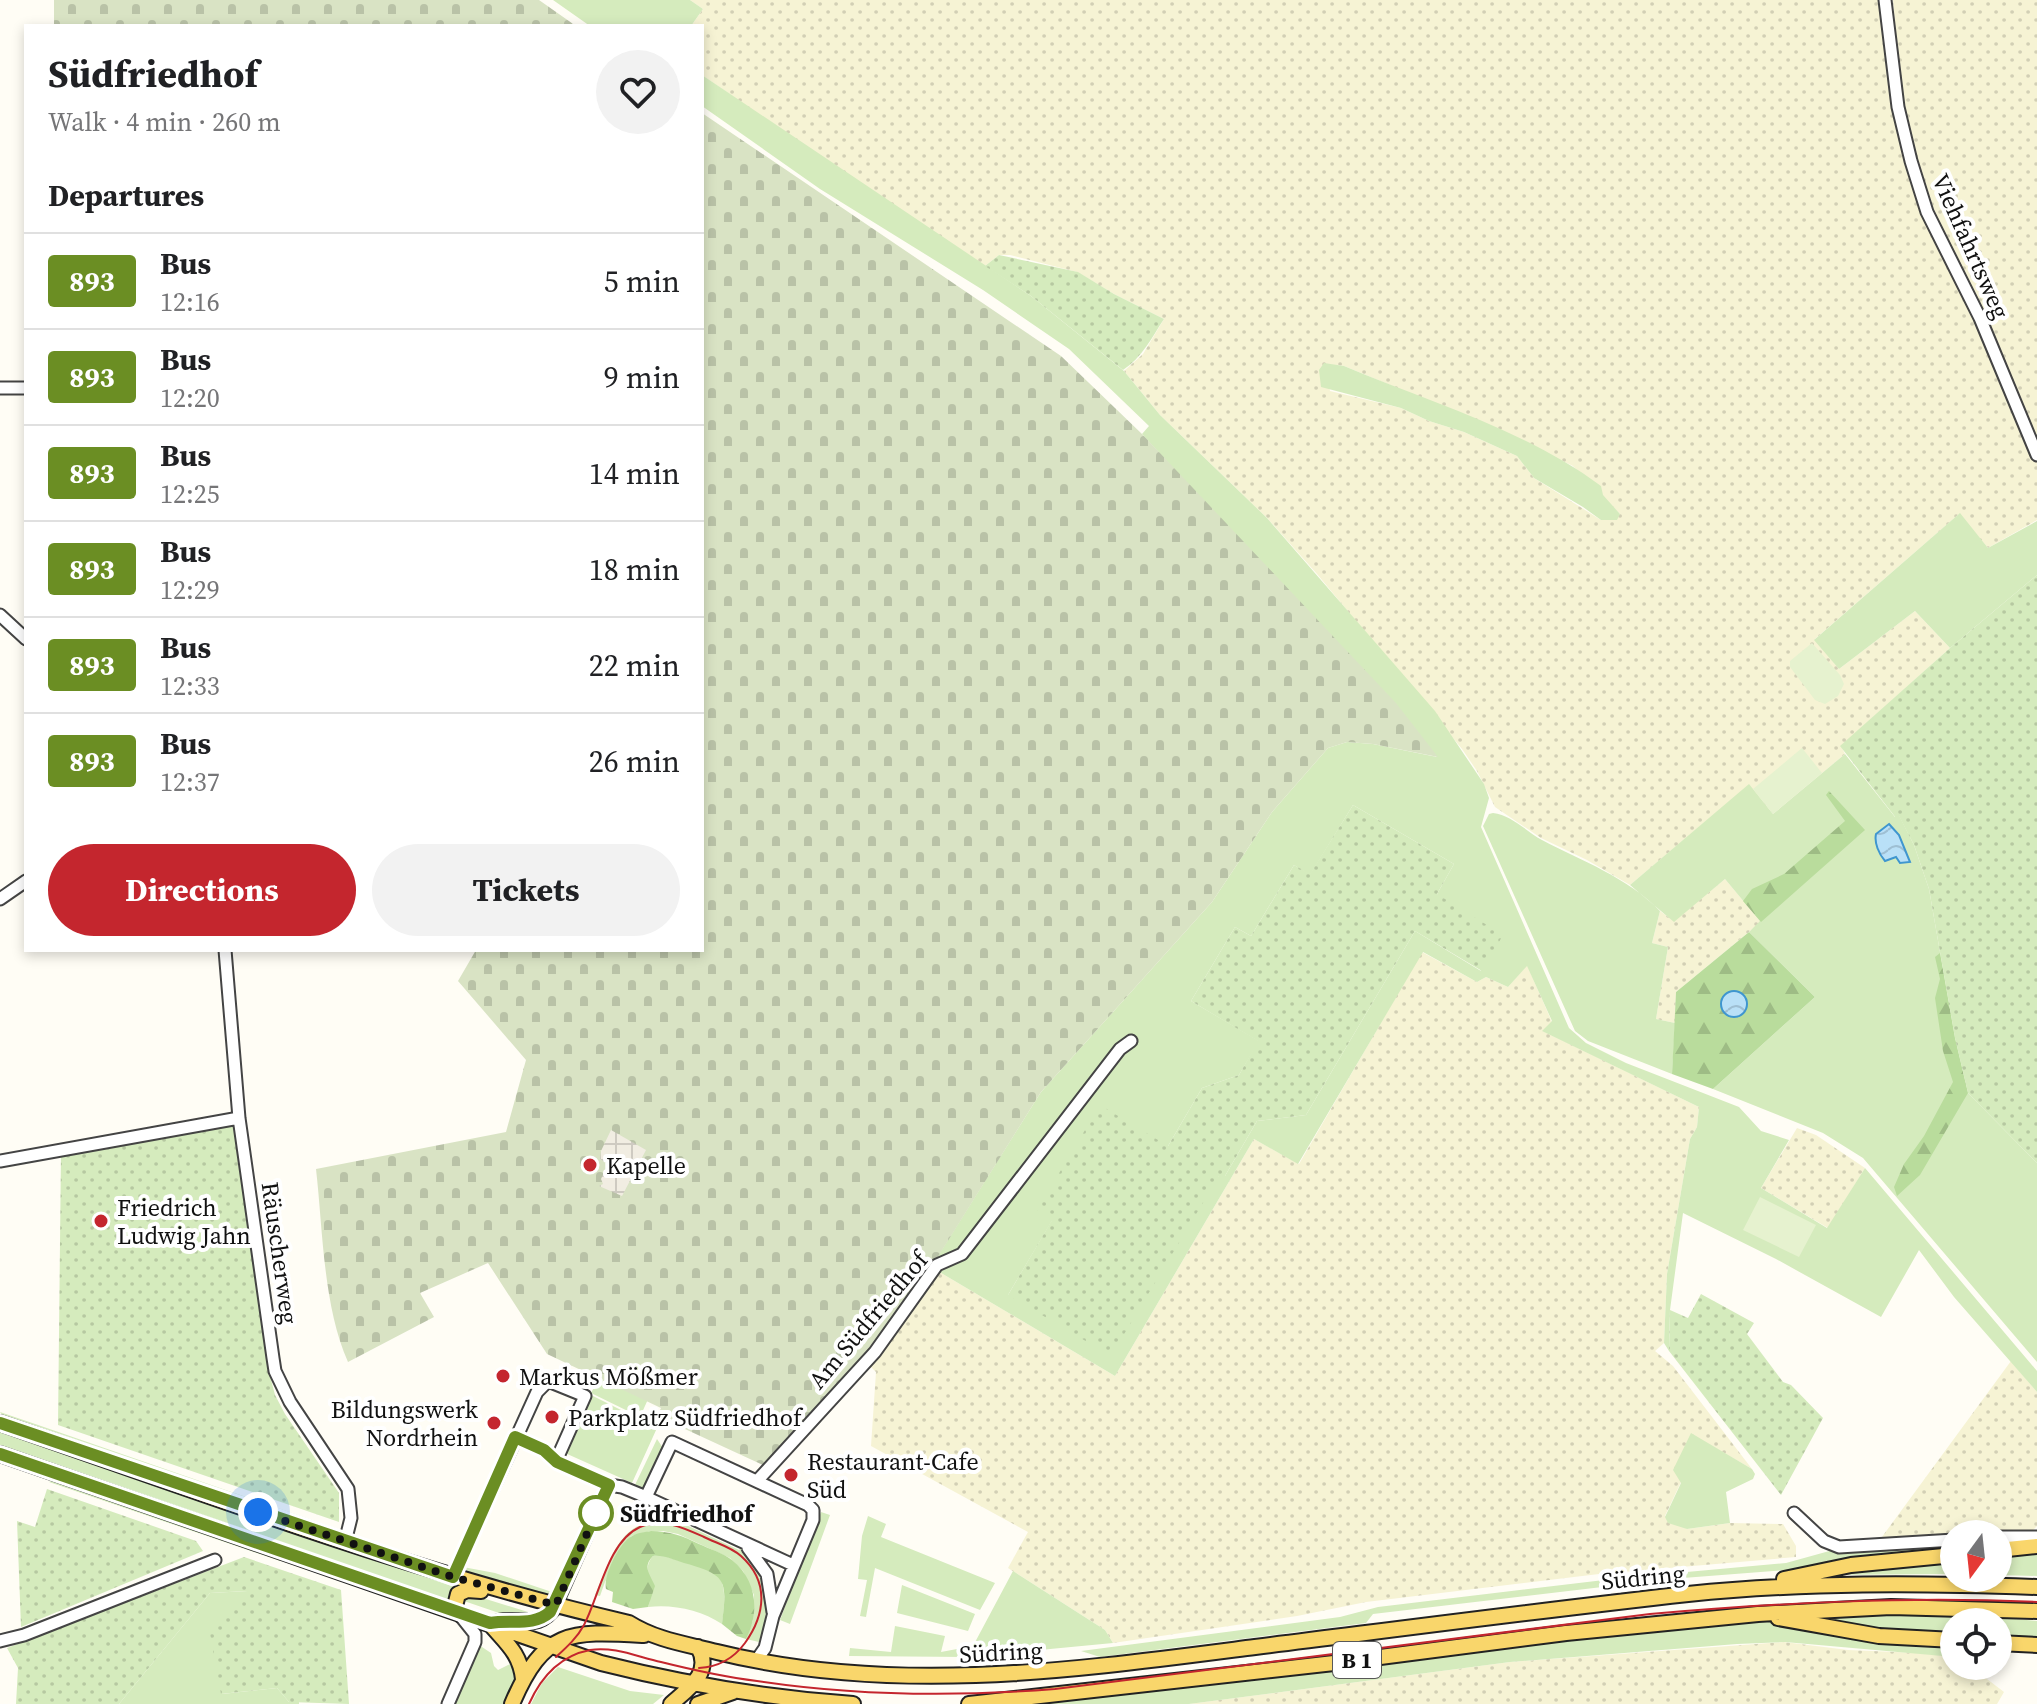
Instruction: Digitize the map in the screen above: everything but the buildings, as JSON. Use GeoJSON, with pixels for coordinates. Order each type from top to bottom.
{"type":"FeatureCollection","features":[{"type":"Feature","properties":{"kind":"main road","name":"Südring"},"geometry":{"type":"LineString","coordinates":[[0,1423],[497,1591],[629,1623],[648,1635],[756,1661],[837,1673],[905,1677],[1082,1670],[1573,1607],[1732,1590],[1891,1584],[2037,1587]]}},
{"type":"Feature","properties":{"kind":"main road"},"geometry":{"type":"LineString","coordinates":[[0,1454],[601,1663],[693,1684],[853,1704]]}},
{"type":"Feature","properties":{"kind":"main road"},"geometry":{"type":"LineString","coordinates":[[2012,1549],[2037,1546]]}},
{"type":"Feature","properties":{"kind":"main road"},"geometry":{"type":"LineString","coordinates":[[1732,1590],[1851,1565],[1940,1556]]}},
{"type":"Feature","properties":{"kind":"main road"},"geometry":{"type":"LineString","coordinates":[[459,1614],[455,1606],[458,1594],[467,1590],[497,1591]]}},
{"type":"Feature","properties":{"kind":"main road"},"geometry":{"type":"LineString","coordinates":[[490,1623],[506,1620],[534,1622],[546,1616],[556,1605]]}},
{"type":"Feature","properties":{"kind":"main road","name":"Südring"},"geometry":{"type":"LineString","coordinates":[[969,1704],[1566,1633],[1758,1614],[1891,1607],[2037,1611]]}},
{"type":"Feature","properties":{"kind":"main road"},"geometry":{"type":"LineString","coordinates":[[1758,1614],[1879,1636],[1940,1639]]}},
{"type":"Feature","properties":{"kind":"main road"},"geometry":{"type":"LineString","coordinates":[[490,1623],[516,1652],[523,1679]]}},
{"type":"Feature","properties":{"kind":"main road","name":"B 1"},"geometry":{"type":"LineString","coordinates":[[551,1645],[579,1633],[648,1635]]}},
{"type":"Feature","properties":{"kind":"main road"},"geometry":{"type":"LineString","coordinates":[[2012,1644],[2037,1645]]}},
{"type":"Feature","properties":{"kind":"main road"},"geometry":{"type":"LineString","coordinates":[[512,1704],[535,1660],[551,1645]]}},
{"type":"Feature","properties":{"kind":"main road"},"geometry":{"type":"LineString","coordinates":[[671,1704],[693,1684],[703,1668],[703,1656],[698,1647]]}},
{"type":"Feature","properties":{"kind":"main road"},"geometry":{"type":"LineString","coordinates":[[698,1704],[737,1691]]}},
{"type":"Feature","properties":{"kind":"street","name":"Viehfahrtsweg"},"geometry":{"type":"LineString","coordinates":[[1885,0],[1898,107],[1927,212],[1980,318],[2037,455]]}},
{"type":"Feature","properties":{"kind":"street"},"geometry":{"type":"LineString","coordinates":[[0,388],[24,388]]}},
{"type":"Feature","properties":{"kind":"street"},"geometry":{"type":"LineString","coordinates":[[0,615],[24,637]]}},
{"type":"Feature","properties":{"kind":"street"},"geometry":{"type":"LineString","coordinates":[[0,899],[24,882]]}},
{"type":"Feature","properties":{"kind":"street","name":"Räuscherweg"},"geometry":{"type":"LineString","coordinates":[[225,952],[239,1118],[275,1371],[290,1402],[348,1489],[351,1511],[345,1542]]}},
{"type":"Feature","properties":{"kind":"street","name":"Am Südfriedhof"},"geometry":{"type":"LineString","coordinates":[[757,1481],[875,1352],[937,1265],[962,1254],[1120,1049],[1131,1041]]}},
{"type":"Feature","properties":{"kind":"street"},"geometry":{"type":"LineString","coordinates":[[0,1161],[239,1118]]}},
{"type":"Feature","properties":{"kind":"street"},"geometry":{"type":"LineString","coordinates":[[453,1577],[515,1437],[543,1383],[557,1384],[585,1396],[556,1461]]}},
{"type":"Feature","properties":{"kind":"street"},"geometry":{"type":"LineString","coordinates":[[515,1437],[544,1450],[556,1461],[609,1485],[646,1497],[793,1565]]}},
{"type":"Feature","properties":{"kind":"street"},"geometry":{"type":"LineString","coordinates":[[646,1497],[672,1442],[813,1510],[813,1520],[773,1616],[765,1648],[756,1661]]}},
{"type":"Feature","properties":{"kind":"street"},"geometry":{"type":"LineString","coordinates":[[556,1605],[609,1485]]}},
{"type":"Feature","properties":{"kind":"street"},"geometry":{"type":"LineString","coordinates":[[1794,1513],[1824,1541],[1839,1547],[1940,1541]]}},
{"type":"Feature","properties":{"kind":"street"},"geometry":{"type":"LineString","coordinates":[[2012,1537],[2037,1537]]}},
{"type":"Feature","properties":{"kind":"street"},"geometry":{"type":"LineString","coordinates":[[742,1542],[767,1574],[771,1585],[773,1616]]}},
{"type":"Feature","properties":{"kind":"street"},"geometry":{"type":"LineString","coordinates":[[0,1641],[24,1635],[215,1560]]}},
{"type":"Feature","properties":{"kind":"street"},"geometry":{"type":"LineString","coordinates":[[448,1704],[475,1642],[475,1634],[459,1614]]}},
{"type":"Feature","properties":{"kind":"shaded area"},"geometry":{"type":"Polygon","coordinates":[[[690,0],[1883,0],[1927,220],[2033,447],[2037,458],[2037,520],[1988,548],[1959,514],[1815,639],[1839,669],[1915,611],[1950,648],[1841,746],[1845,754],[1773,814],[1749,785],[1630,885],[1541,838],[1495,807],[1462,749],[1317,574],[1267,518],[1160,415],[1124,371],[1143,354],[1164,319],[1077,272],[1010,255],[999,255],[985,266],[704,76],[704,24],[692,24],[703,9],[690,0]],[[1325,364],[1330,391],[1401,408],[1464,432],[1517,456],[1534,478],[1601,520],[1620,514],[1573,466],[1480,422],[1344,366],[1325,364]]]}},
{"type":"Feature","properties":{"kind":"shaded area"},"geometry":{"type":"Polygon","coordinates":[[[1893,0],[2037,0],[2037,446],[1987,321],[1936,215],[1918,165],[1901,92],[1893,0]]]}},
{"type":"Feature","properties":{"kind":"shaded area"},"geometry":{"type":"Polygon","coordinates":[[[1725,879],[1761,922],[1676,992],[1675,1023],[1656,1019],[1668,947],[1652,943],[1660,911],[1674,921],[1725,879]]]}},
{"type":"Feature","properties":{"kind":"shaded area"},"geometry":{"type":"Polygon","coordinates":[[[1422,952],[1477,982],[1486,977],[1508,987],[1527,965],[1552,1022],[1543,1031],[1699,1107],[1697,1127],[1690,1139],[1667,1274],[1664,1343],[1655,1351],[1673,1366],[1752,1469],[1691,1434],[1681,1482],[1665,1516],[1687,1529],[1730,1523],[1783,1524],[1796,1546],[1796,1557],[1599,1574],[1366,1602],[1297,1616],[1113,1643],[1105,1630],[1008,1568],[1028,1532],[871,1446],[876,1372],[863,1359],[931,1267],[1115,1376],[1254,1139],[1299,1164],[1422,952]]]}},
{"type":"Feature","properties":{"kind":"shaded area"},"geometry":{"type":"Polygon","coordinates":[[[1797,1128],[1816,1135],[1865,1168],[1828,1228],[1761,1188],[1797,1128]]]}},
{"type":"Feature","properties":{"kind":"shaded area"},"geometry":{"type":"Polygon","coordinates":[[[611,1130],[646,1150],[622,1196],[599,1186],[603,1184],[601,1179],[608,1164],[600,1159],[601,1151],[611,1130]]]}},
{"type":"Feature","properties":{"kind":"shaded area"},"geometry":{"type":"Polygon","coordinates":[[[2011,1361],[2037,1392],[2037,1526],[2031,1532],[2012,1532],[2012,1520],[1940,1520],[1940,1537],[1879,1541],[2011,1361]]]}},
{"type":"Feature","properties":{"kind":"shaded area"},"geometry":{"type":"Polygon","coordinates":[[[1784,1642],[1848,1650],[1940,1654],[1940,1680],[1988,1680],[2004,1692],[1997,1704],[1189,1704],[1510,1662],[1784,1642]]]}},
{"type":"Feature","properties":{"kind":"green space"},"geometry":{"type":"Polygon","coordinates":[[[54,0],[539,0],[573,24],[54,24],[54,0]]]}},
{"type":"Feature","properties":{"kind":"green space"},"geometry":{"type":"Polygon","coordinates":[[[553,0],[690,0],[703,9],[692,24],[587,24],[553,0]]]}},
{"type":"Feature","properties":{"kind":"green space"},"geometry":{"type":"Polygon","coordinates":[[[704,76],[1031,296],[1124,371],[1160,415],[1267,518],[1435,711],[1484,784],[1489,798],[1481,827],[1569,1028],[1586,1043],[1626,1063],[1739,1107],[1761,1131],[1789,1140],[1761,1188],[1827,1228],[1865,1168],[2037,1371],[2037,1392],[1954,1297],[1919,1250],[1881,1317],[1776,1259],[1683,1213],[1670,1310],[1669,1351],[1664,1343],[1667,1274],[1690,1139],[1697,1127],[1699,1107],[1542,1031],[1552,1021],[1527,966],[1508,987],[1486,977],[1477,982],[1423,952],[1298,1164],[1254,1139],[1115,1376],[931,1267],[1041,1092],[1212,902],[1272,812],[1328,748],[1347,742],[1373,744],[1437,757],[1142,434],[1149,426],[1069,349],[983,290],[820,189],[704,107],[704,76]],[[1353,805],[1310,875],[1294,865],[1251,936],[1235,927],[1191,1001],[1259,1041],[1239,1075],[1202,1088],[1168,1146],[1053,1219],[1008,1295],[1219,1176],[1225,1176],[1257,1121],[1306,1115],[1415,931],[1481,971],[1437,894],[1454,864],[1353,805]]]}},
{"type":"Feature","properties":{"kind":"green space","name":"Südfriedhof"},"geometry":{"type":"Polygon","coordinates":[[[704,114],[1061,356],[1142,434],[1396,703],[1438,757],[1373,744],[1347,742],[1328,748],[1272,812],[1212,902],[1041,1092],[909,1303],[875,1346],[765,1466],[668,1423],[658,1414],[661,1408],[547,1354],[488,1263],[420,1293],[434,1317],[348,1362],[333,1317],[316,1169],[506,1132],[526,1060],[458,981],[475,952],[704,952],[704,114]]]}},
{"type":"Feature","properties":{"kind":"green space"},"geometry":{"type":"Polygon","coordinates":[[[999,255],[1078,272],[1164,319],[1141,353],[1123,370],[1031,296],[985,266],[999,255]]]}},
{"type":"Feature","properties":{"kind":"green space"},"geometry":{"type":"Polygon","coordinates":[[[1324,363],[1344,366],[1443,405],[1541,449],[1601,486],[1603,495],[1620,514],[1617,520],[1601,520],[1534,478],[1517,456],[1464,432],[1401,408],[1321,387],[1319,370],[1324,363]]]}},
{"type":"Feature","properties":{"kind":"green space"},"geometry":{"type":"Polygon","coordinates":[[[1960,513],[1988,548],[2037,521],[2037,575],[1950,648],[1915,611],[1839,669],[1814,640],[1960,513]]]}},
{"type":"Feature","properties":{"kind":"green space"},"geometry":{"type":"Polygon","coordinates":[[[2037,575],[2037,1163],[1968,1093],[1955,1038],[1929,889],[1914,845],[1899,816],[1896,818],[1840,746],[2037,575]]]}},
{"type":"Feature","properties":{"kind":"green space"},"geometry":{"type":"Polygon","coordinates":[[[1812,643],[1844,684],[1838,696],[1825,704],[1815,700],[1790,667],[1790,661],[1812,643]]]}},
{"type":"Feature","properties":{"kind":"green space"},"geometry":{"type":"Polygon","coordinates":[[[1802,748],[1822,773],[1773,814],[1753,789],[1802,748]]]}},
{"type":"Feature","properties":{"kind":"green space"},"geometry":{"type":"Polygon","coordinates":[[[1845,754],[1895,817],[1899,815],[1914,845],[1929,889],[1955,1038],[1968,1093],[2037,1163],[2037,1362],[1863,1158],[1823,1133],[1713,1089],[1815,997],[1749,932],[1760,921],[1725,879],[1674,922],[1630,885],[1749,784],[1773,814],[1845,754]]]}},
{"type":"Feature","properties":{"kind":"green space"},"geometry":{"type":"Polygon","coordinates":[[[1829,791],[1865,830],[1761,922],[1743,901],[1752,889],[1784,874],[1845,821],[1826,795],[1829,791]]]}},
{"type":"Feature","properties":{"kind":"green space"},"geometry":{"type":"Polygon","coordinates":[[[1353,805],[1454,864],[1437,894],[1503,935],[1482,971],[1415,931],[1306,1115],[1257,1121],[1225,1176],[1219,1176],[1111,1356],[1008,1295],[1052,1220],[1037,1210],[1100,1105],[1168,1146],[1202,1088],[1239,1075],[1258,1041],[1191,1001],[1235,927],[1251,936],[1294,865],[1310,874],[1353,805]]]}},
{"type":"Feature","properties":{"kind":"green space"},"geometry":{"type":"Polygon","coordinates":[[[1489,814],[1512,820],[1542,840],[1619,879],[1660,911],[1652,943],[1668,947],[1656,1019],[1675,1023],[1672,1074],[1588,1041],[1575,1031],[1483,826],[1489,814]]]}},
{"type":"Feature","properties":{"kind":"green space"},"geometry":{"type":"Polygon","coordinates":[[[1749,932],[1815,997],[1713,1089],[1672,1074],[1676,992],[1749,932]]]}},
{"type":"Feature","properties":{"kind":"green space"},"geometry":{"type":"Polygon","coordinates":[[[1940,953],[1968,1093],[1920,1175],[1897,1196],[1894,1187],[1904,1164],[1924,1136],[1953,1082],[1943,1051],[1935,998],[1940,979],[1935,957],[1940,953]]]}},
{"type":"Feature","properties":{"kind":"green space"},"geometry":{"type":"Polygon","coordinates":[[[229,1122],[233,1125],[275,1395],[339,1493],[339,1522],[58,1425],[61,1152],[229,1122]]]}},
{"type":"Feature","properties":{"kind":"green space"},"geometry":{"type":"Polygon","coordinates":[[[1760,1197],[1816,1225],[1799,1257],[1743,1230],[1760,1197]]]}},
{"type":"Feature","properties":{"kind":"green space"},"geometry":{"type":"Polygon","coordinates":[[[1701,1294],[1754,1323],[1747,1334],[1783,1382],[1791,1385],[1823,1418],[1781,1495],[1669,1351],[1670,1310],[1688,1318],[1701,1294]]]}},
{"type":"Feature","properties":{"kind":"green space"},"geometry":{"type":"Polygon","coordinates":[[[602,1372],[649,1397],[640,1417],[591,1393],[602,1372]]]}},
{"type":"Feature","properties":{"kind":"green space"},"geometry":{"type":"Polygon","coordinates":[[[591,1395],[657,1428],[632,1483],[565,1453],[591,1395]]]}},
{"type":"Feature","properties":{"kind":"green space"},"geometry":{"type":"Polygon","coordinates":[[[0,1412],[341,1530],[2,1415],[0,1412]]]}},
{"type":"Feature","properties":{"kind":"green space"},"geometry":{"type":"Polygon","coordinates":[[[0,1431],[457,1588],[449,1600],[0,1446],[0,1431]]]}},
{"type":"Feature","properties":{"kind":"green space"},"geometry":{"type":"Polygon","coordinates":[[[1691,1433],[1752,1469],[1755,1474],[1753,1479],[1726,1492],[1730,1523],[1687,1529],[1668,1523],[1665,1517],[1681,1483],[1673,1470],[1691,1433]]]}},
{"type":"Feature","properties":{"kind":"green space"},"geometry":{"type":"Polygon","coordinates":[[[657,1439],[663,1448],[646,1488],[634,1487],[657,1439]]]}},
{"type":"Feature","properties":{"kind":"green space"},"geometry":{"type":"Polygon","coordinates":[[[53,1480],[283,1559],[280,1561],[49,1482],[53,1480]]]}},
{"type":"Feature","properties":{"kind":"green space"},"geometry":{"type":"Polygon","coordinates":[[[47,1489],[196,1541],[203,1551],[21,1627],[17,1521],[35,1527],[47,1489]]]}},
{"type":"Feature","properties":{"kind":"green space"},"geometry":{"type":"Polygon","coordinates":[[[821,1512],[830,1515],[790,1624],[780,1620],[821,1512]]]}},
{"type":"Feature","properties":{"kind":"green space"},"geometry":{"type":"Polygon","coordinates":[[[868,1516],[886,1524],[881,1537],[995,1583],[980,1610],[875,1568],[866,1617],[860,1616],[867,1580],[858,1579],[862,1536],[868,1516]]]}},
{"type":"Feature","properties":{"kind":"green space"},"geometry":{"type":"Polygon","coordinates":[[[661,1519],[680,1522],[739,1550],[741,1548],[750,1559],[765,1592],[766,1615],[759,1642],[746,1639],[753,1620],[754,1595],[743,1571],[730,1558],[678,1534],[651,1531],[631,1536],[600,1596],[595,1595],[611,1557],[625,1536],[646,1522],[661,1519]]]}},
{"type":"Feature","properties":{"kind":"green space"},"geometry":{"type":"Polygon","coordinates":[[[651,1531],[687,1539],[725,1555],[740,1568],[754,1597],[753,1618],[746,1639],[722,1624],[724,1589],[717,1576],[669,1558],[653,1556],[648,1564],[655,1586],[648,1607],[633,1609],[612,1602],[613,1592],[606,1589],[606,1583],[617,1552],[632,1536],[651,1531]]]}},
{"type":"Feature","properties":{"kind":"green space"},"geometry":{"type":"Polygon","coordinates":[[[1940,1544],[1940,1551],[1812,1568],[1670,1579],[1373,1614],[1366,1623],[1100,1657],[1081,1651],[1340,1617],[1378,1607],[1621,1578],[1786,1563],[1833,1550],[1940,1544]]]}},
{"type":"Feature","properties":{"kind":"green space"},"geometry":{"type":"Polygon","coordinates":[[[2037,1551],[2037,1576],[2012,1575],[2012,1554],[2037,1551]]]}},
{"type":"Feature","properties":{"kind":"green space"},"geometry":{"type":"Polygon","coordinates":[[[662,1555],[706,1568],[720,1579],[724,1589],[722,1624],[686,1609],[648,1607],[649,1562],[653,1556],[662,1555]]]}},
{"type":"Feature","properties":{"kind":"green space"},"geometry":{"type":"Polygon","coordinates":[[[244,1557],[341,1590],[349,1704],[289,1702],[277,1688],[221,1694],[210,1634],[247,1591],[210,1593],[119,1704],[16,1704],[18,1668],[7,1648],[244,1557]]]}},
{"type":"Feature","properties":{"kind":"green space"},"geometry":{"type":"Polygon","coordinates":[[[1940,1561],[1940,1574],[1824,1575],[1940,1561]]]}},
{"type":"Feature","properties":{"kind":"green space"},"geometry":{"type":"Polygon","coordinates":[[[463,1567],[495,1573],[555,1593],[525,1590],[463,1567]]]}},
{"type":"Feature","properties":{"kind":"green space"},"geometry":{"type":"Polygon","coordinates":[[[1013,1571],[1105,1630],[1113,1643],[966,1657],[849,1656],[850,1648],[891,1652],[895,1626],[945,1636],[941,1652],[973,1646],[1013,1571]]]}},
{"type":"Feature","properties":{"kind":"green space"},"geometry":{"type":"Polygon","coordinates":[[[902,1585],[975,1614],[968,1631],[897,1613],[902,1585]]]}},
{"type":"Feature","properties":{"kind":"green space"},"geometry":{"type":"Polygon","coordinates":[[[248,1591],[222,1694],[277,1688],[289,1702],[299,1701],[299,1704],[119,1704],[210,1593],[248,1591]]]}},
{"type":"Feature","properties":{"kind":"green space"},"geometry":{"type":"Polygon","coordinates":[[[473,1595],[541,1613],[511,1617],[464,1601],[465,1597],[473,1595]]]}},
{"type":"Feature","properties":{"kind":"green space"},"geometry":{"type":"Polygon","coordinates":[[[1835,1613],[1940,1613],[1940,1656],[1785,1642],[1737,1644],[1510,1662],[1189,1704],[1034,1704],[1759,1618],[1835,1613]]]}},
{"type":"Feature","properties":{"kind":"green space"},"geometry":{"type":"Polygon","coordinates":[[[2012,1619],[2037,1621],[2037,1648],[2012,1649],[2012,1619]]]}},
{"type":"Feature","properties":{"kind":"green space"},"geometry":{"type":"Polygon","coordinates":[[[479,1645],[491,1653],[498,1670],[514,1662],[514,1678],[509,1694],[504,1704],[452,1704],[479,1645]]]}},
{"type":"Feature","properties":{"kind":"green space"},"geometry":{"type":"Polygon","coordinates":[[[558,1667],[630,1691],[664,1695],[653,1704],[531,1704],[542,1683],[558,1667]]]}},
{"type":"Feature","properties":{"kind":"water"},"geometry":{"type":"Polygon","coordinates":[[[1889,824],[1899,835],[1910,862],[1900,863],[1896,857],[1885,861],[1881,855],[1876,845],[1876,834],[1889,824]]]}},
{"type":"Feature","properties":{"kind":"water"},"geometry":{"type":"Polygon","coordinates":[[[1734,991],[1743,995],[1747,1004],[1743,1013],[1734,1017],[1725,1013],[1721,1004],[1725,995],[1734,991]]]}},
{"type":"Feature","properties":{"kind":"tram line"},"geometry":{"type":"LineString","coordinates":[[556,1657],[584,1625],[620,1544],[640,1527],[657,1523],[688,1530],[728,1548],[737,1553],[757,1577],[760,1610],[745,1643],[725,1661],[699,1668]]}},
{"type":"Feature","properties":{"kind":"tram line"},"geometry":{"type":"LineString","coordinates":[[529,1704],[552,1669],[569,1657],[599,1649],[721,1675],[794,1686],[905,1694],[980,1693],[1055,1689],[1650,1614],[1843,1602],[2037,1602]]}},
{"type":"Feature","properties":{"kind":"bus line","name":"893"},"geometry":{"type":"LineString","coordinates":[[0,1423],[453,1577],[515,1437],[548,1452],[557,1462],[609,1485],[556,1605],[550,1612],[534,1622],[506,1620],[490,1623],[0,1454]]}},
{"type":"Feature","properties":{"kind":"place","name":"Kapelle"},"geometry":{"type":"Point","coordinates":[590,1165]}},
{"type":"Feature","properties":{"kind":"place","name":"Friedrich Ludwig Jahn"},"geometry":{"type":"Point","coordinates":[101,1221]}},
{"type":"Feature","properties":{"kind":"place","name":"Markus Mößmer"},"geometry":{"type":"Point","coordinates":[503,1376]}},
{"type":"Feature","properties":{"kind":"place","name":"Parkplatz Südfriedhof"},"geometry":{"type":"Point","coordinates":[552,1417]}},
{"type":"Feature","properties":{"kind":"place","name":"Bildungswerk Nordrhein"},"geometry":{"type":"Point","coordinates":[494,1423]}},
{"type":"Feature","properties":{"kind":"place","name":"Restaurant-Cafe Süd"},"geometry":{"type":"Point","coordinates":[791,1475]}},
{"type":"Feature","properties":{"kind":"place","name":"Südfriedhof"},"geometry":{"type":"Point","coordinates":[596,1513]}},
{"type":"Feature","properties":{"kind":"route"},"geometry":{"type":"LineString","coordinates":[[258,1512],[497,1591],[556,1605],[596,1513]]}}]}
